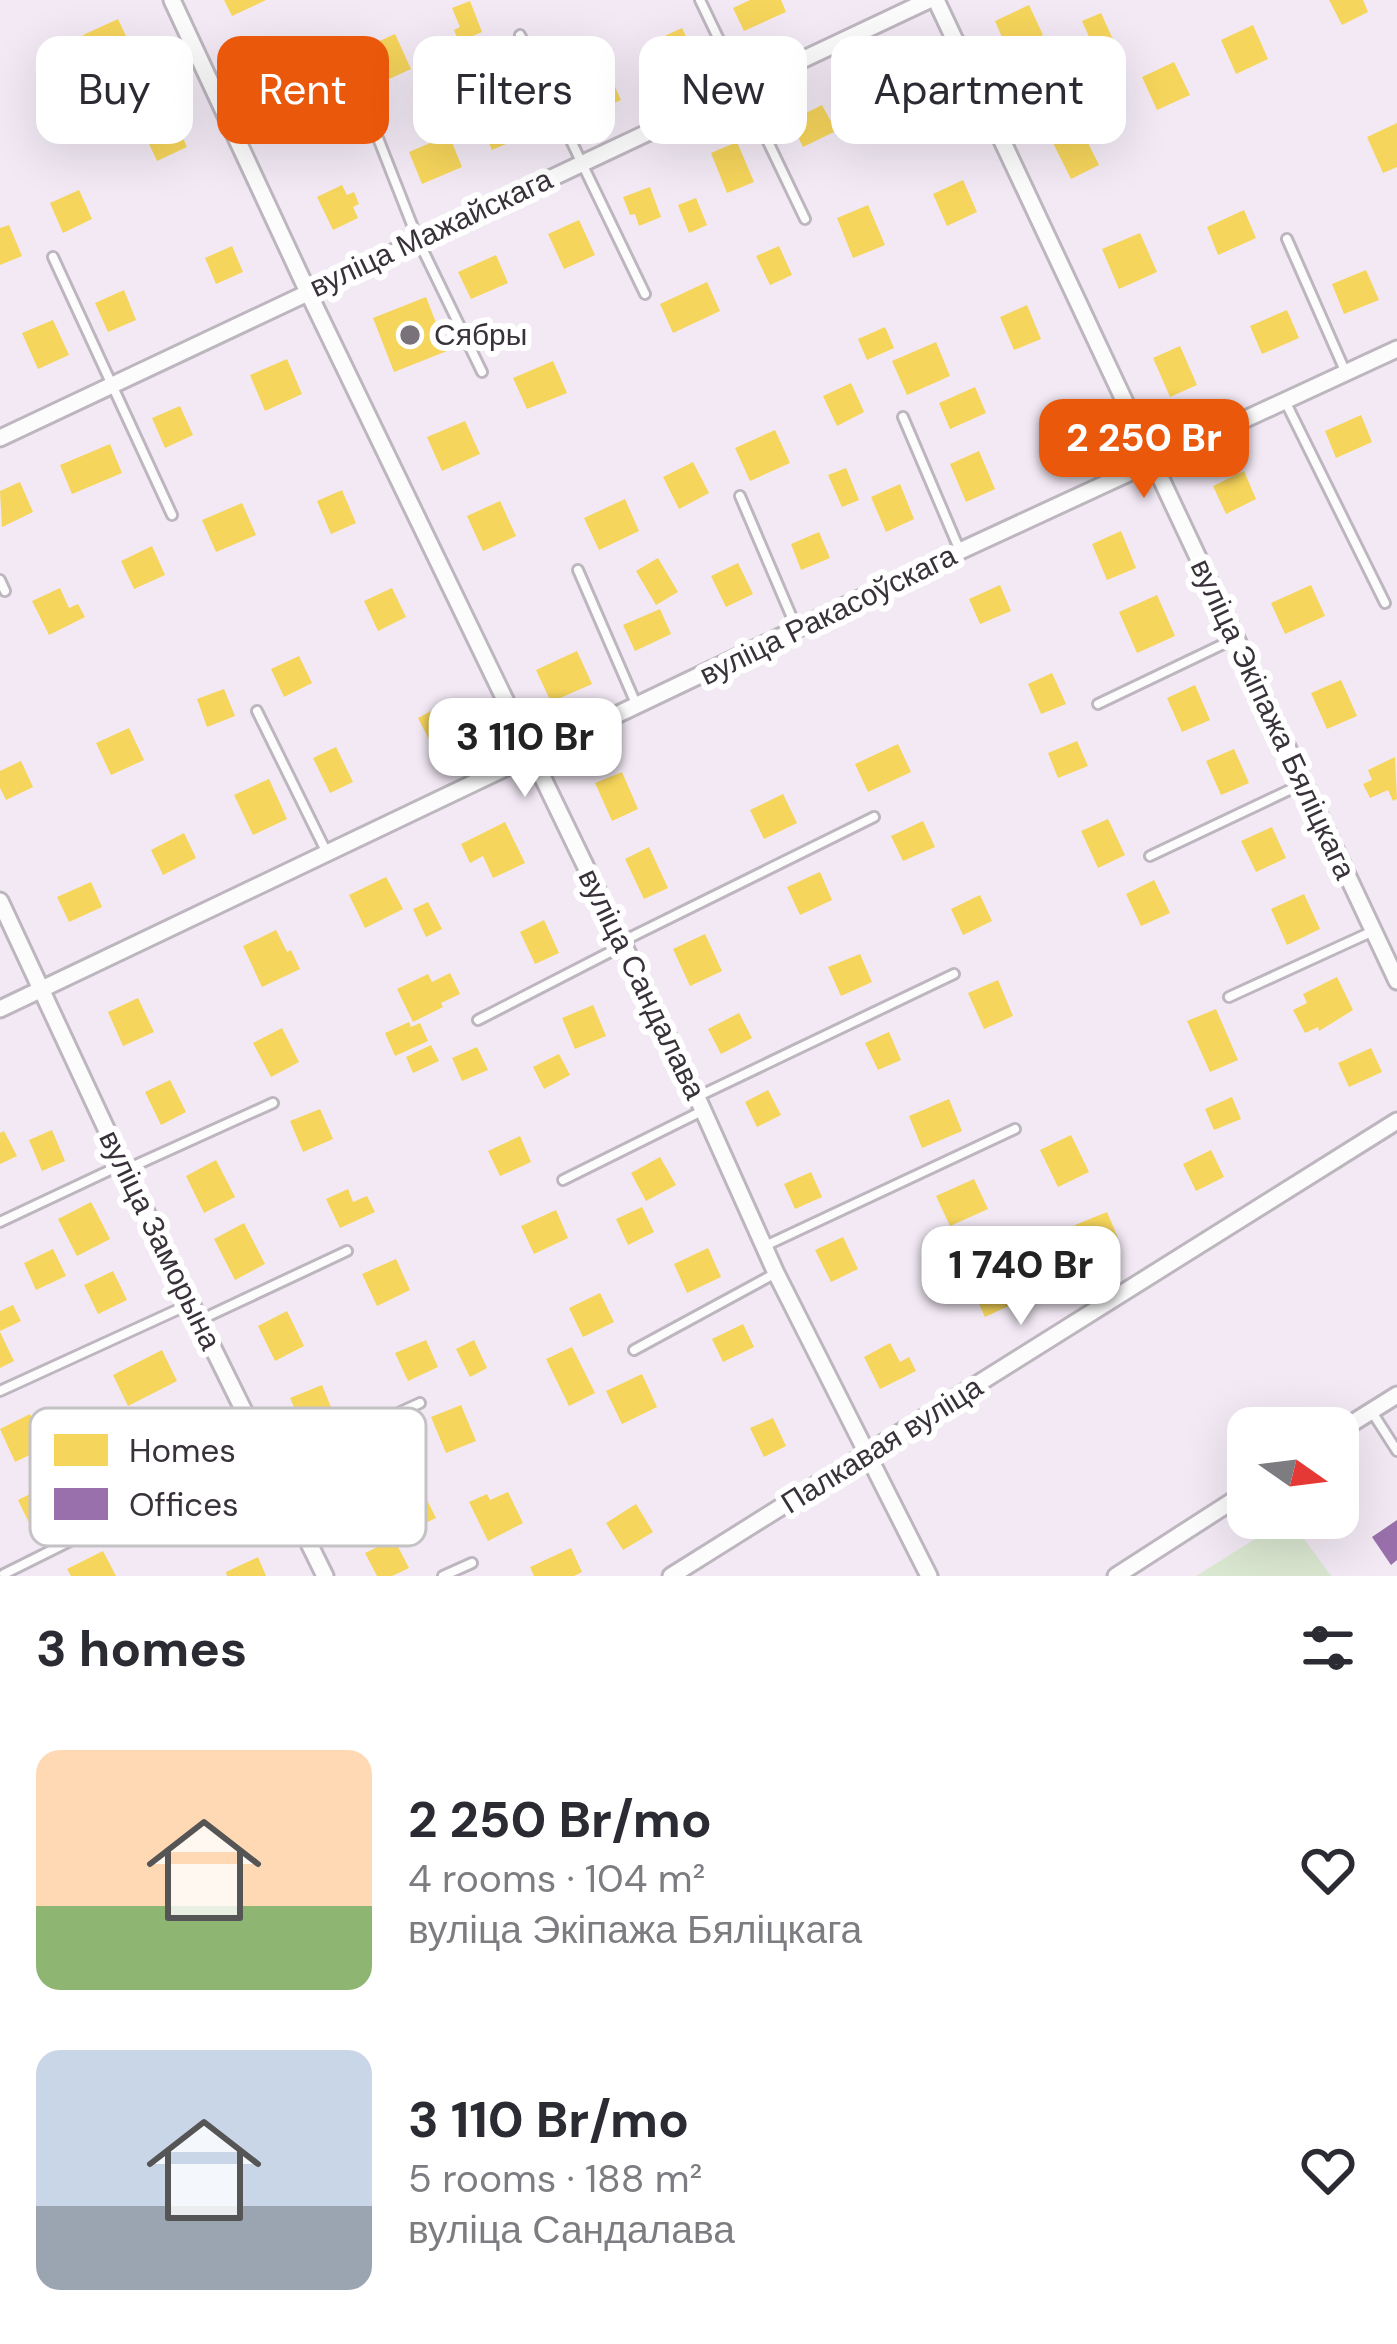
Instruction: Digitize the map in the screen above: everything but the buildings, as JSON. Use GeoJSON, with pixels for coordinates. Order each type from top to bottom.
{"type":"FeatureCollection","features":[{"type":"Feature","properties":{"kind":"street","name":"вуліца Сандалава"},"geometry":{"type":"LineString","coordinates":[[172,0],[700,1104],[776,1273],[929,1576]]}},
{"type":"Feature","properties":{"kind":"street","name":"вуліца Мажайскага"},"geometry":{"type":"LineString","coordinates":[[807,57],[932,0]]}},
{"type":"Feature","properties":{"kind":"street","name":"вуліца Экіпажа Бяліцкага"},"geometry":{"type":"LineString","coordinates":[[932,0],[1397,982]]}},
{"type":"Feature","properties":{"kind":"street","name":"вуліца Мажайскага"},"geometry":{"type":"LineString","coordinates":[[0,438],[639,135]]}},
{"type":"Feature","properties":{"kind":"street","name":"вуліца Ракасоўскага"},"geometry":{"type":"LineString","coordinates":[[0,1009],[959,551],[1397,349]]}},
{"type":"Feature","properties":{"kind":"street","name":"вуліца Заморына"},"geometry":{"type":"LineString","coordinates":[[0,901],[241,1408]]}},
{"type":"Feature","properties":{"kind":"street","name":"Палкавая вуліца"},"geometry":{"type":"LineString","coordinates":[[671,1576],[1397,1121]]}},
{"type":"Feature","properties":{"kind":"street"},"geometry":{"type":"LineString","coordinates":[[1359,1419],[1397,1395]]}},
{"type":"Feature","properties":{"kind":"street"},"geometry":{"type":"LineString","coordinates":[[1116,1576],[1227,1505]]}},
{"type":"Feature","properties":{"kind":"street","name":"вуліца Заморына"},"geometry":{"type":"LineString","coordinates":[[310,1546],[325,1576]]}},
{"type":"Feature","properties":{"kind":"lane"},"geometry":{"type":"LineString","coordinates":[[700,0],[717,36]]}},
{"type":"Feature","properties":{"kind":"lane"},"geometry":{"type":"LineString","coordinates":[[520,35],[645,293]]}},
{"type":"Feature","properties":{"kind":"lane"},"geometry":{"type":"LineString","coordinates":[[380,144],[418,240],[482,372]]}},
{"type":"Feature","properties":{"kind":"lane"},"geometry":{"type":"LineString","coordinates":[[769,144],[805,218]]}},
{"type":"Feature","properties":{"kind":"lane"},"geometry":{"type":"LineString","coordinates":[[1287,239],[1346,373]]}},
{"type":"Feature","properties":{"kind":"lane"},"geometry":{"type":"LineString","coordinates":[[53,257],[172,514]]}},
{"type":"Feature","properties":{"kind":"lane"},"geometry":{"type":"LineString","coordinates":[[1285,401],[1385,603]]}},
{"type":"Feature","properties":{"kind":"lane"},"geometry":{"type":"LineString","coordinates":[[903,417],[959,551]]}},
{"type":"Feature","properties":{"kind":"lane"},"geometry":{"type":"LineString","coordinates":[[740,496],[797,630]]}},
{"type":"Feature","properties":{"kind":"lane"},"geometry":{"type":"LineString","coordinates":[[578,570],[637,706]]}},
{"type":"Feature","properties":{"kind":"lane"},"geometry":{"type":"LineString","coordinates":[[0,580],[5,591]]}},
{"type":"Feature","properties":{"kind":"lane"},"geometry":{"type":"LineString","coordinates":[[1098,704],[1235,638]]}},
{"type":"Feature","properties":{"kind":"lane"},"geometry":{"type":"LineString","coordinates":[[256,711],[327,854]]}},
{"type":"Feature","properties":{"kind":"lane"},"geometry":{"type":"LineString","coordinates":[[1150,856],[1303,784]]}},
{"type":"Feature","properties":{"kind":"lane"},"geometry":{"type":"LineString","coordinates":[[478,1020],[874,818]]}},
{"type":"Feature","properties":{"kind":"lane"},"geometry":{"type":"LineString","coordinates":[[1228,997],[1372,931]]}},
{"type":"Feature","properties":{"kind":"lane"},"geometry":{"type":"LineString","coordinates":[[563,1180],[954,974]]}},
{"type":"Feature","properties":{"kind":"lane"},"geometry":{"type":"LineString","coordinates":[[0,1222],[273,1103]]}},
{"type":"Feature","properties":{"kind":"lane"},"geometry":{"type":"LineString","coordinates":[[764,1247],[1015,1129]]}},
{"type":"Feature","properties":{"kind":"lane"},"geometry":{"type":"LineString","coordinates":[[199,1321],[347,1251]]}},
{"type":"Feature","properties":{"kind":"lane"},"geometry":{"type":"LineString","coordinates":[[634,1350],[776,1273]]}},
{"type":"Feature","properties":{"kind":"lane"},"geometry":{"type":"LineString","coordinates":[[0,1391],[191,1304]]}},
{"type":"Feature","properties":{"kind":"lane"},"geometry":{"type":"LineString","coordinates":[[409,1408],[420,1403]]}},
{"type":"Feature","properties":{"kind":"lane"},"geometry":{"type":"LineString","coordinates":[[1371,1411],[1397,1451]]}},
{"type":"Feature","properties":{"kind":"lane"},"geometry":{"type":"LineString","coordinates":[[4,1574],[60,1546]]}},
{"type":"Feature","properties":{"kind":"lane"},"geometry":{"type":"LineString","coordinates":[[442,1576],[472,1563]]}},
{"type":"Feature","properties":{"kind":"green space"},"geometry":{"type":"Polygon","coordinates":[[[1255,1539],[1304,1539],[1331,1576],[1196,1576],[1255,1539]]]}},
{"type":"Feature","properties":{"kind":"place","name":"Сябры"},"geometry":{"type":"Point","coordinates":[410,335]}}]}
